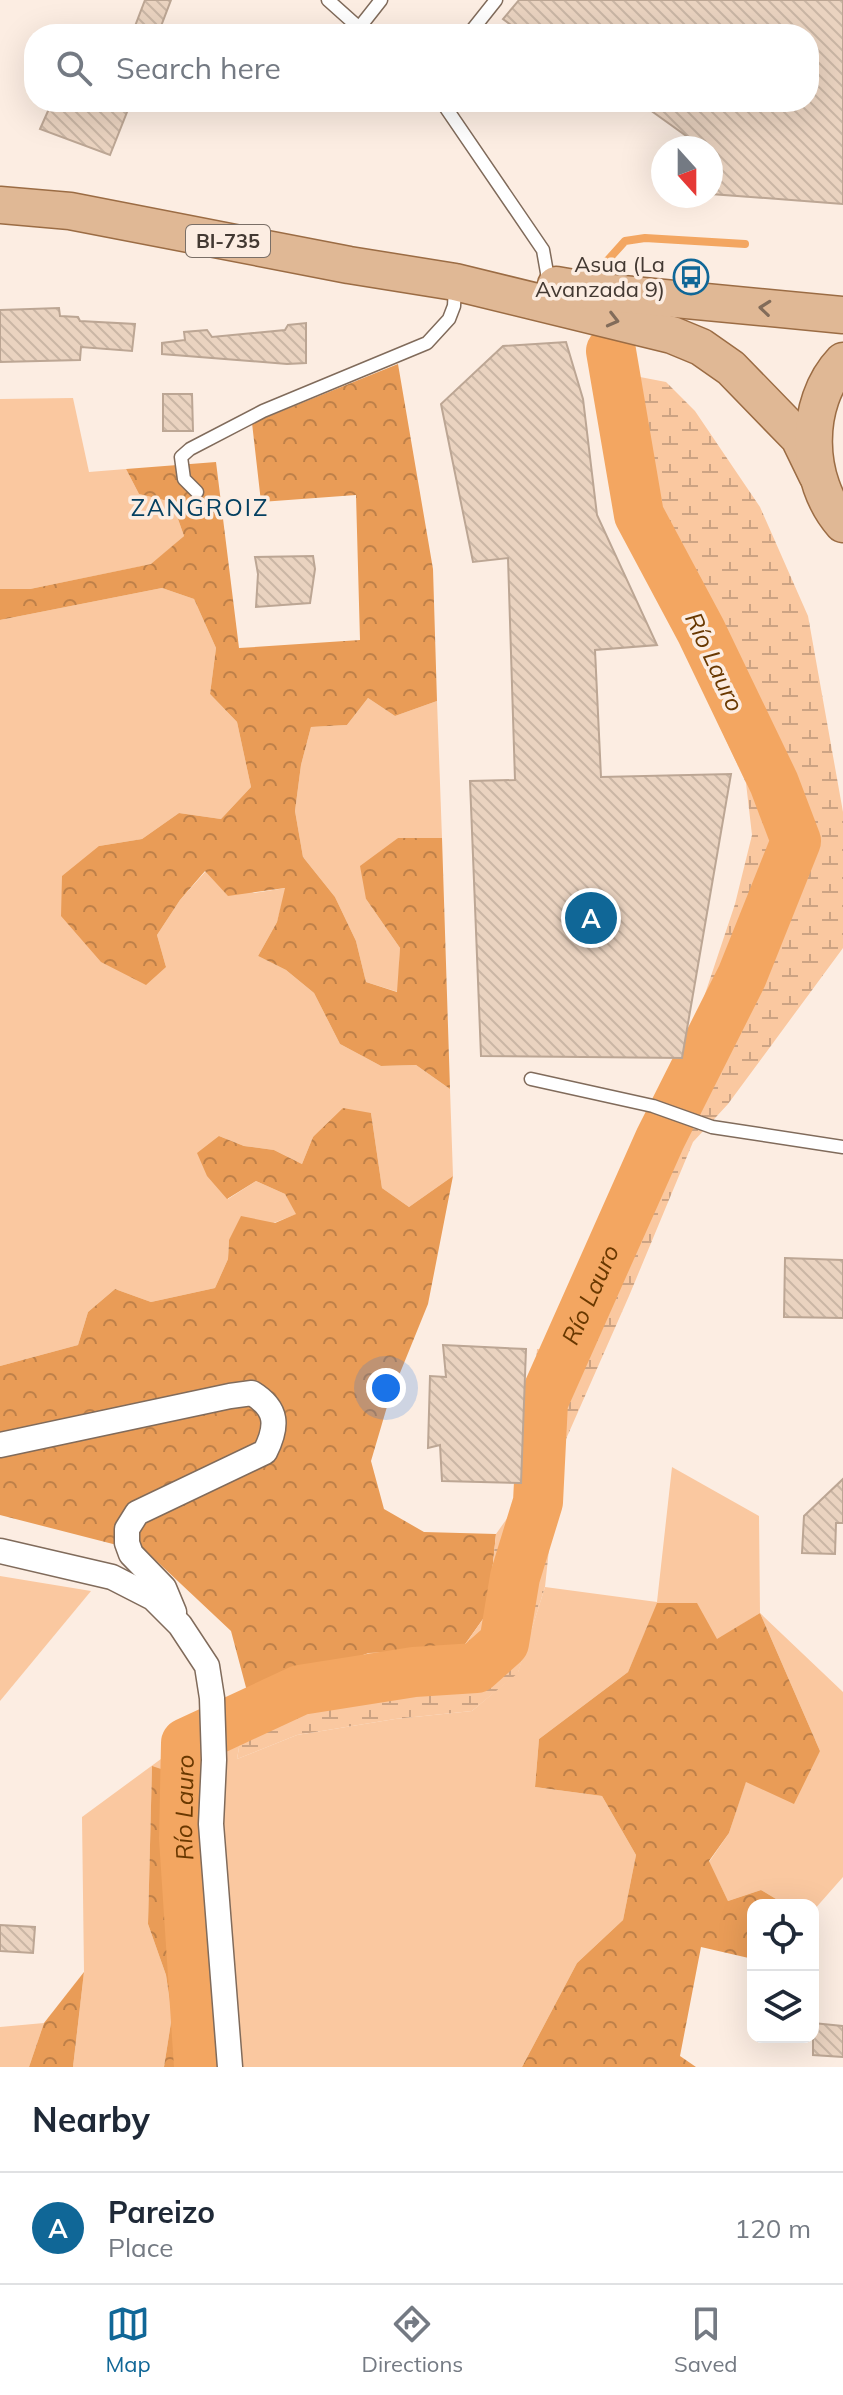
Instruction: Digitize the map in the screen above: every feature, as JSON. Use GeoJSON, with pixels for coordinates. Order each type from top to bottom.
{"type":"FeatureCollection","features":[{"type":"Feature","properties":{"kind":"main road","name":"BI-735"},"geometry":{"type":"LineString","coordinates":[[0,205],[70,211],[349,265],[455,282],[651,330],[701,347],[731,368],[799,438],[841,525]]}},
{"type":"Feature","properties":{"kind":"main road","name":"BI-735"},"geometry":{"type":"LineString","coordinates":[[455,282],[500,279],[591,291],[843,315]]}},
{"type":"Feature","properties":{"kind":"main road","name":"BI-735"},"geometry":{"type":"LineString","coordinates":[[817,475],[813,438],[820,400],[843,361]]}},
{"type":"Feature","properties":{"kind":"street"},"geometry":{"type":"LineString","coordinates":[[0,1445],[252,1393],[264,1400],[274,1419],[273,1436],[265,1452],[137,1513],[127,1529],[131,1554],[164,1588],[180,1625],[207,1666],[212,1698],[214,1760],[211,1824],[230,2067]]}},
{"type":"Feature","properties":{"kind":"street"},"geometry":{"type":"LineString","coordinates":[[0,1551],[112,1577],[153,1598],[180,1625]]}},
{"type":"Feature","properties":{"kind":"lane"},"geometry":{"type":"LineString","coordinates":[[328,0],[355,24]]}},
{"type":"Feature","properties":{"kind":"lane"},"geometry":{"type":"LineString","coordinates":[[367,24],[381,0]]}},
{"type":"Feature","properties":{"kind":"lane"},"geometry":{"type":"LineString","coordinates":[[477,24],[496,0]]}},
{"type":"Feature","properties":{"kind":"lane"},"geometry":{"type":"LineString","coordinates":[[449,112],[543,250],[549,284]]}},
{"type":"Feature","properties":{"kind":"lane"},"geometry":{"type":"LineString","coordinates":[[197,492],[184,479],[181,457],[190,449],[263,411],[427,343],[449,319],[454,306],[455,282]]}},
{"type":"Feature","properties":{"kind":"lane"},"geometry":{"type":"LineString","coordinates":[[531,1079],[653,1106],[712,1127],[843,1147]]}},
{"type":"Feature","properties":{"kind":"green space"},"geometry":{"type":"Polygon","coordinates":[[[595,358],[614,372],[666,382],[695,411],[760,507],[808,616],[843,812],[843,948],[728,1104],[693,1142],[559,1455],[545,1587],[518,1673],[472,1711],[395,1719],[297,1735],[237,1759],[248,1695],[369,1653],[461,1650],[488,1612],[496,1534],[527,1490],[537,1349],[555,1350],[647,1134],[683,1060],[735,904],[752,835],[746,783],[618,507],[595,358]]]}},
{"type":"Feature","properties":{"kind":"green space"},"geometry":{"type":"Polygon","coordinates":[[[398,364],[433,569],[437,701],[395,716],[368,698],[347,725],[311,727],[301,765],[295,811],[303,857],[335,897],[356,941],[366,982],[397,992],[400,948],[366,899],[360,866],[398,838],[442,838],[450,1089],[416,1065],[381,1066],[340,1044],[314,993],[286,970],[258,956],[277,922],[285,888],[228,896],[205,871],[180,900],[157,935],[166,967],[146,985],[101,962],[61,916],[62,876],[99,846],[142,839],[179,813],[221,819],[251,787],[237,722],[210,694],[216,648],[194,599],[162,588],[0,620],[0,589],[30,589],[151,564],[184,536],[172,502],[139,494],[126,469],[216,462],[239,648],[360,640],[356,495],[261,502],[252,423],[398,364]]]}},
{"type":"Feature","properties":{"kind":"green space"},"geometry":{"type":"Polygon","coordinates":[[[73,398],[89,472],[126,469],[139,494],[172,502],[184,536],[152,564],[30,589],[0,589],[0,399],[73,398]]]}},
{"type":"Feature","properties":{"kind":"green space"},"geometry":{"type":"Polygon","coordinates":[[[162,588],[194,599],[216,648],[210,694],[237,722],[251,787],[221,819],[179,813],[142,839],[99,846],[166,967],[157,935],[180,900],[206,871],[254,893],[286,888],[277,922],[258,956],[286,970],[314,993],[340,1044],[381,1066],[416,1065],[450,1089],[453,1176],[409,1207],[382,1188],[371,1113],[313,1137],[302,1164],[274,1150],[244,1146],[219,1136],[228,1199],[256,1181],[285,1194],[297,1214],[229,1240],[228,1259],[215,1288],[151,1302],[115,1289],[88,1312],[78,1345],[0,1366],[0,620],[162,588]]]}},
{"type":"Feature","properties":{"kind":"green space"},"geometry":{"type":"Polygon","coordinates":[[[368,698],[395,716],[437,701],[442,838],[398,838],[366,899],[400,948],[398,992],[366,982],[356,941],[335,897],[303,857],[295,811],[301,765],[311,727],[347,725],[368,698]]]}},
{"type":"Feature","properties":{"kind":"green space"},"geometry":{"type":"Polygon","coordinates":[[[343,1108],[371,1113],[382,1188],[409,1207],[453,1176],[428,1304],[389,1400],[371,1461],[384,1509],[424,1532],[496,1534],[488,1612],[461,1650],[369,1653],[248,1695],[231,1631],[148,1553],[0,1515],[0,1366],[78,1345],[88,1312],[115,1289],[151,1302],[215,1288],[228,1259],[229,1240],[241,1216],[275,1223],[296,1214],[285,1194],[256,1181],[227,1199],[207,1176],[197,1153],[219,1136],[244,1146],[274,1150],[302,1164],[313,1137],[343,1108]]]}},
{"type":"Feature","properties":{"kind":"green space"},"geometry":{"type":"Polygon","coordinates":[[[672,1467],[759,1516],[760,1613],[717,1640],[658,1603],[628,1672],[539,1739],[535,1787],[602,1796],[636,1855],[623,1920],[577,1963],[522,2067],[215,2067],[201,1859],[200,1782],[152,1767],[148,1924],[166,1975],[172,2016],[164,2067],[73,2067],[84,1972],[82,1817],[248,1695],[237,1759],[297,1735],[395,1719],[472,1711],[518,1672],[545,1587],[657,1602],[672,1467]]]}},
{"type":"Feature","properties":{"kind":"green space"},"geometry":{"type":"Polygon","coordinates":[[[0,1576],[91,1591],[0,1701],[0,1576]]]}},
{"type":"Feature","properties":{"kind":"green space"},"geometry":{"type":"Polygon","coordinates":[[[657,1603],[697,1603],[717,1639],[760,1613],[820,1751],[794,1804],[746,1782],[729,1833],[709,1861],[728,1901],[761,1890],[776,1899],[747,1899],[747,1958],[701,1947],[680,2056],[696,2067],[522,2067],[577,1963],[623,1920],[636,1855],[602,1796],[535,1787],[539,1739],[628,1672],[657,1603]]]}},
{"type":"Feature","properties":{"kind":"green space"},"geometry":{"type":"Polygon","coordinates":[[[760,1613],[843,1692],[843,1877],[819,1904],[819,1899],[776,1899],[761,1890],[728,1901],[709,1862],[729,1833],[746,1781],[820,1751],[760,1613]]]}},
{"type":"Feature","properties":{"kind":"green space"},"geometry":{"type":"Polygon","coordinates":[[[152,1766],[200,1782],[201,1859],[215,2067],[164,2067],[172,2016],[166,1975],[148,1924],[152,1766]]]}},
{"type":"Feature","properties":{"kind":"green space"},"geometry":{"type":"Polygon","coordinates":[[[84,1972],[73,2067],[29,2067],[44,2023],[84,1972]]]}},
{"type":"Feature","properties":{"kind":"green space"},"geometry":{"type":"Polygon","coordinates":[[[44,2023],[29,2067],[0,2067],[0,2027],[44,2023]]]}},
{"type":"Feature","properties":{"kind":"building"},"geometry":{"type":"Polygon","coordinates":[[[145,0],[171,0],[162,24],[136,24],[145,0]]]}},
{"type":"Feature","properties":{"kind":"building"},"geometry":{"type":"Polygon","coordinates":[[[519,0],[843,0],[843,204],[723,195],[723,136],[686,136],[653,112],[819,112],[819,24],[510,24],[503,19],[519,0]]]}},
{"type":"Feature","properties":{"kind":"building"},"geometry":{"type":"Polygon","coordinates":[[[48,112],[127,112],[110,155],[40,129],[48,112]]]}},
{"type":"Feature","properties":{"kind":"building"},"geometry":{"type":"Polygon","coordinates":[[[59,308],[60,316],[78,317],[80,321],[135,324],[132,351],[81,347],[80,360],[0,362],[0,310],[59,308]]]}},
{"type":"Feature","properties":{"kind":"building"},"geometry":{"type":"Polygon","coordinates":[[[306,323],[306,363],[162,354],[162,343],[185,340],[184,332],[207,330],[212,337],[285,330],[288,325],[306,323]]]}},
{"type":"Feature","properties":{"kind":"building"},"geometry":{"type":"Polygon","coordinates":[[[566,342],[583,399],[597,515],[657,645],[595,650],[601,777],[731,774],[682,1058],[481,1056],[470,781],[515,780],[508,558],[473,562],[441,404],[503,346],[566,342]]]}},
{"type":"Feature","properties":{"kind":"building"},"geometry":{"type":"Polygon","coordinates":[[[163,394],[192,394],[193,431],[163,431],[163,394]]]}},
{"type":"Feature","properties":{"kind":"building"},"geometry":{"type":"Polygon","coordinates":[[[313,556],[315,569],[310,603],[256,607],[258,574],[255,557],[313,556]]]}},
{"type":"Feature","properties":{"kind":"building"},"geometry":{"type":"Polygon","coordinates":[[[785,1258],[843,1260],[843,1318],[784,1317],[785,1258]]]}},
{"type":"Feature","properties":{"kind":"building"},"geometry":{"type":"Polygon","coordinates":[[[443,1345],[526,1349],[521,1483],[442,1481],[440,1445],[428,1448],[430,1376],[446,1377],[443,1345]]]}},
{"type":"Feature","properties":{"kind":"building"},"geometry":{"type":"Polygon","coordinates":[[[843,1479],[843,1523],[836,1523],[835,1554],[802,1553],[804,1516],[843,1479]]]}},
{"type":"Feature","properties":{"kind":"building"},"geometry":{"type":"Polygon","coordinates":[[[0,1925],[35,1927],[33,1953],[0,1951],[0,1925]]]}},
{"type":"Feature","properties":{"kind":"building"},"geometry":{"type":"Polygon","coordinates":[[[819,2024],[843,2026],[843,2057],[813,2055],[813,2043],[819,2043],[819,2024]]]}},
{"type":"Feature","properties":{"kind":"waterway","name":"Río Lauro"},"geometry":{"type":"LineString","coordinates":[[607,261],[625,241],[645,238],[745,244]]}},
{"type":"Feature","properties":{"kind":"waterway","name":"Río Lauro"},"geometry":{"type":"LineString","coordinates":[[199,2067],[184,1838],[186,1743],[300,1690],[414,1672],[476,1668],[504,1643],[515,1577],[538,1502],[543,1402],[660,1139],[742,976],[796,841],[774,783],[701,631],[639,515],[611,351]]}},
{"type":"Feature","properties":{"kind":"place","name":"Asua (La Avanzada 9)"},"geometry":{"type":"Point","coordinates":[691,277]}},
{"type":"Feature","properties":{"kind":"place","name":"Pareizo"},"geometry":{"type":"Point","coordinates":[591,918]}},
{"type":"Feature","properties":{"kind":"district","name":"ZANGROIZ"},"geometry":{"type":"Point","coordinates":[200,508]}}]}
